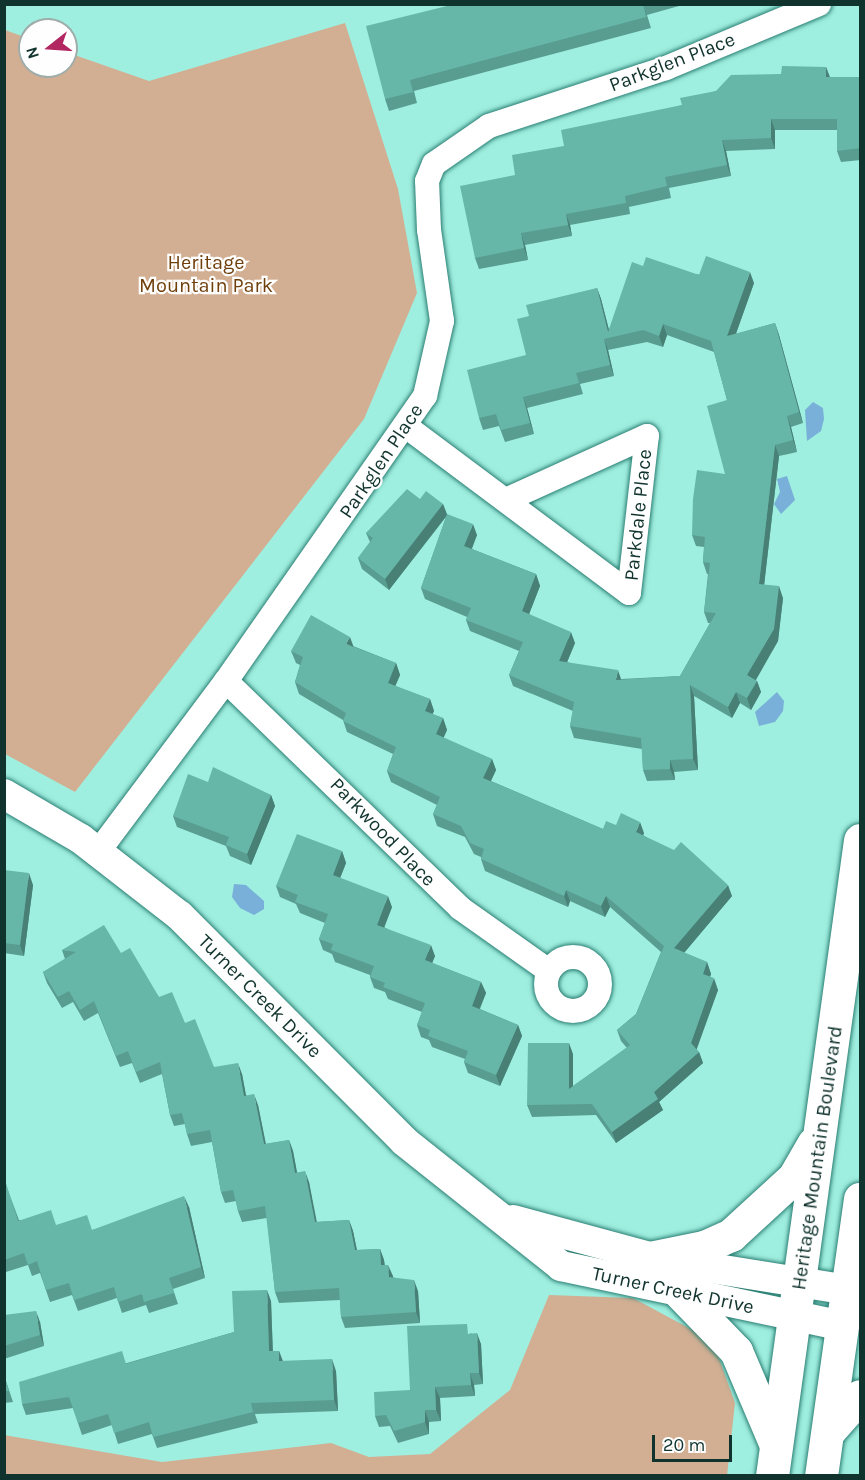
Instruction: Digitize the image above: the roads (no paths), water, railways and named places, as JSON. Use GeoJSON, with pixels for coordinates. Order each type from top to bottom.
{"type":"FeatureCollection","features":[{"type":"Feature","properties":{"kind":"main road","name":"Heritage Mountain Boulevard"},"geometry":{"type":"LineString","coordinates":[[775,1461],[861,840]]}},
{"type":"Feature","properties":{"kind":"main road"},"geometry":{"type":"LineString","coordinates":[[650,1258],[704,1247],[731,1235],[794,1177],[822,1128]]}},
{"type":"Feature","properties":{"kind":"main road"},"geometry":{"type":"LineString","coordinates":[[821,1476],[828,1432],[852,1327],[861,1198]]}},
{"type":"Feature","properties":{"kind":"main road"},"geometry":{"type":"LineString","coordinates":[[677,1290],[736,1351],[775,1461]]}},
{"type":"Feature","properties":{"kind":"main road"},"geometry":{"type":"LineString","coordinates":[[828,1432],[861,1396]]}},
{"type":"Feature","properties":{"kind":"street","name":"Parkglen Place"},"geometry":{"type":"LineString","coordinates":[[98,852],[226,681],[407,427],[425,396],[442,321],[429,230],[427,181],[434,164],[489,126],[666,68],[819,4]]}},
{"type":"Feature","properties":{"kind":"street","name":"Parkdale Place"},"geometry":{"type":"LineString","coordinates":[[407,427],[630,593],[647,436],[506,500]]}},
{"type":"Feature","properties":{"kind":"street","name":"Parkwood Place"},"geometry":{"type":"LineString","coordinates":[[226,681],[459,908],[549,971]]}},
{"type":"Feature","properties":{"kind":"street","name":"Turner Creek Drive"},"geometry":{"type":"LineString","coordinates":[[4,794],[98,852],[219,952],[404,1141],[561,1266],[795,1317],[852,1327]]}},
{"type":"Feature","properties":{"kind":"street","name":"Turner Creek Drive"},"geometry":{"type":"LineString","coordinates":[[501,1216],[650,1258],[855,1291]]}},
{"type":"Feature","properties":{"kind":"water"},"geometry":{"type":"Polygon","coordinates":[[[813,402],[823,408],[824,419],[821,431],[807,441],[805,410],[813,402]]]}},
{"type":"Feature","properties":{"kind":"water"},"geometry":{"type":"Polygon","coordinates":[[[787,476],[795,500],[781,514],[774,504],[780,492],[777,479],[787,476]]]}},
{"type":"Feature","properties":{"kind":"water"},"geometry":{"type":"Polygon","coordinates":[[[777,692],[784,701],[783,711],[775,722],[759,726],[755,712],[777,692]]]}},
{"type":"Feature","properties":{"kind":"water"},"geometry":{"type":"Polygon","coordinates":[[[234,884],[246,885],[264,901],[264,909],[254,915],[240,908],[232,897],[234,884]]]}},
{"type":"Feature","properties":{"kind":"park label","name":"Heritage Mountain Park"},"geometry":{"type":"Point","coordinates":[206,274]}}]}
